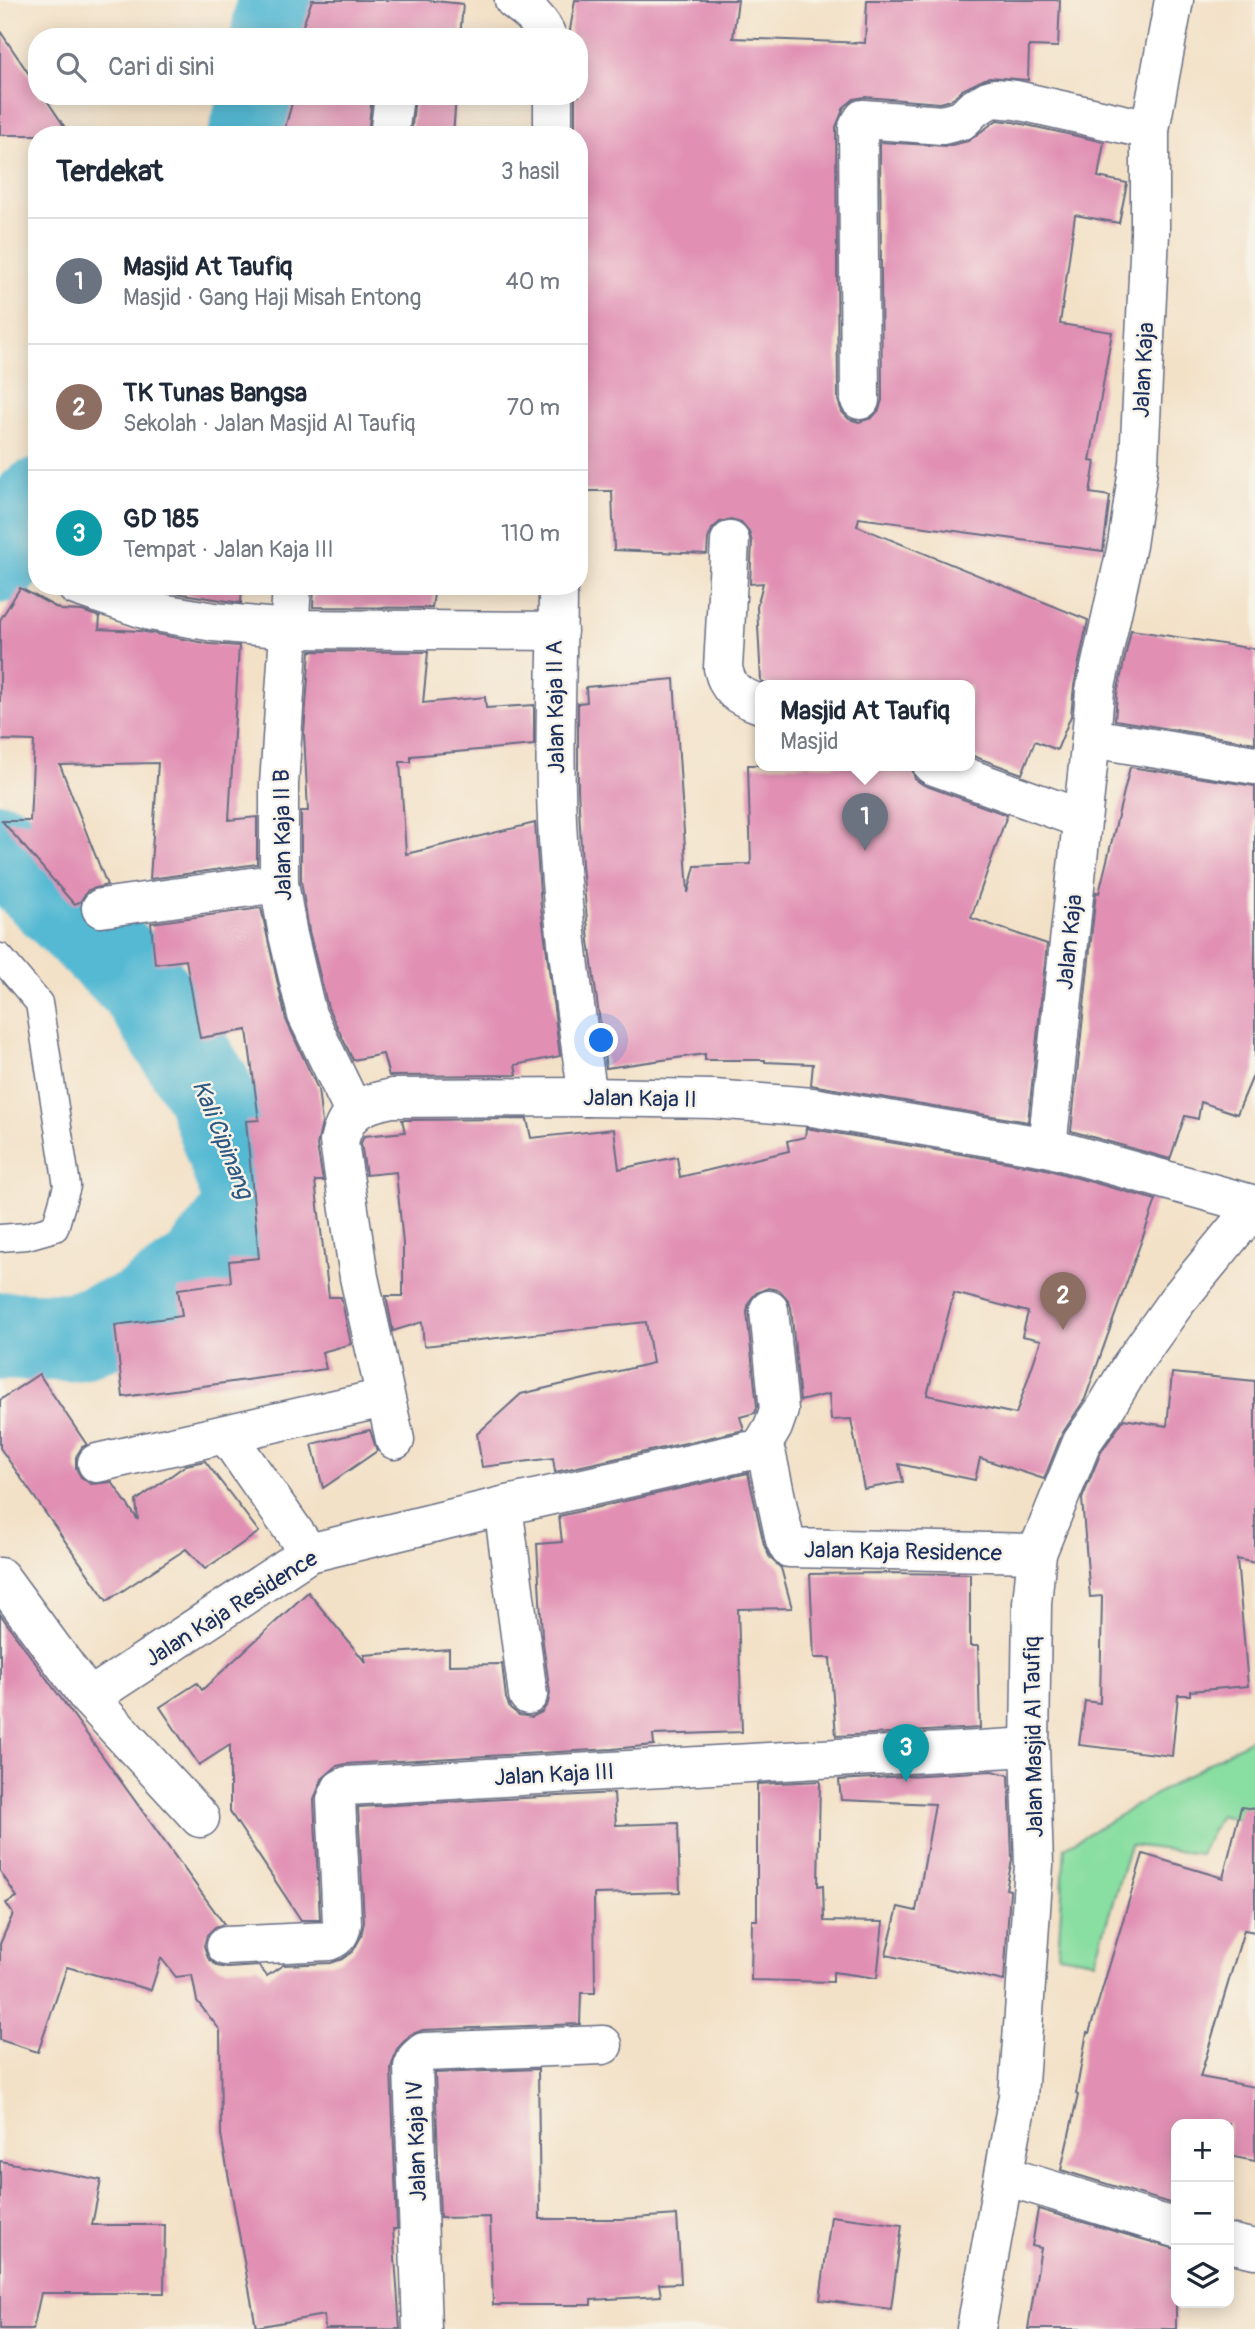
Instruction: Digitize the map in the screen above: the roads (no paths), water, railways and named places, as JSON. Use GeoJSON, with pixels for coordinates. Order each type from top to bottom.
{"type":"FeatureCollection","features":[{"type":"Feature","properties":{"kind":"street"},"geometry":{"type":"LineString","coordinates":[[514,0],[529,11],[543,28]]}},
{"type":"Feature","properties":{"kind":"street","name":"Jalan Kaja"},"geometry":{"type":"LineString","coordinates":[[1046,1146],[1095,691],[1127,545],[1139,461],[1150,234],[1150,130],[1174,0]]}},
{"type":"Feature","properties":{"kind":"street"},"geometry":{"type":"LineString","coordinates":[[860,400],[858,127],[863,119],[942,125],[962,120],[980,104],[995,98],[1016,100],[1150,130]]}},
{"type":"Feature","properties":{"kind":"street"},"geometry":{"type":"LineString","coordinates":[[390,126],[393,105]]}},
{"type":"Feature","properties":{"kind":"street"},"geometry":{"type":"LineString","coordinates":[[553,105],[553,126]]}},
{"type":"Feature","properties":{"kind":"street"},"geometry":{"type":"LineString","coordinates":[[730,541],[723,668],[726,684],[742,698],[755,702]]}},
{"type":"Feature","properties":{"kind":"street","name":"Jalan Kaja II A"},"geometry":{"type":"LineString","coordinates":[[103,595],[150,611],[214,622],[289,629],[558,631],[556,789],[561,886],[569,973],[588,1097]]}},
{"type":"Feature","properties":{"kind":"street","name":"Jalan Kaja II B"},"geometry":{"type":"LineString","coordinates":[[291,595],[279,785],[279,883],[307,1015],[354,1112]]}},
{"type":"Feature","properties":{"kind":"street"},"geometry":{"type":"LineString","coordinates":[[558,595],[558,631]]}},
{"type":"Feature","properties":{"kind":"street"},"geometry":{"type":"LineString","coordinates":[[1091,738],[1255,765]]}},
{"type":"Feature","properties":{"kind":"street"},"geometry":{"type":"LineString","coordinates":[[949,771],[1083,819]]}},
{"type":"Feature","properties":{"kind":"street"},"geometry":{"type":"LineString","coordinates":[[101,908],[279,883]]}},
{"type":"Feature","properties":{"kind":"street","name":"Jalan Kaja II"},"geometry":{"type":"LineString","coordinates":[[354,1112],[369,1102],[392,1098],[714,1099],[812,1107],[1046,1146],[1255,1206]]}},
{"type":"Feature","properties":{"kind":"street"},"geometry":{"type":"LineString","coordinates":[[354,1112],[342,1127],[339,1142],[359,1277],[395,1440]]}},
{"type":"Feature","properties":{"kind":"street","name":"Jalan Masjid Al Taufiq"},"geometry":{"type":"LineString","coordinates":[[976,2329],[1018,2096],[1034,1865],[1030,1747],[1032,1603],[1037,1553],[1083,1442],[1132,1364],[1176,1302],[1255,1206]]}},
{"type":"Feature","properties":{"kind":"street"},"geometry":{"type":"LineString","coordinates":[[759,1451],[779,1410],[769,1310]]}},
{"type":"Feature","properties":{"kind":"street"},"geometry":{"type":"LineString","coordinates":[[97,1463],[384,1398]]}},
{"type":"Feature","properties":{"kind":"street"},"geometry":{"type":"LineString","coordinates":[[226,1434],[309,1553]]}},
{"type":"Feature","properties":{"kind":"street","name":"Jalan Kaja Residence"},"geometry":{"type":"LineString","coordinates":[[89,1698],[309,1553],[748,1451],[759,1451],[767,1456],[789,1548],[1037,1553]]}},
{"type":"Feature","properties":{"kind":"street"},"geometry":{"type":"LineString","coordinates":[[503,1506],[528,1695]]}},
{"type":"Feature","properties":{"kind":"street"},"geometry":{"type":"LineString","coordinates":[[0,1577],[89,1698],[200,1818]]}},
{"type":"Feature","properties":{"kind":"street","name":"Jalan Kaja III"},"geometry":{"type":"LineString","coordinates":[[226,1946],[328,1941],[338,1936],[342,1923],[336,1800],[341,1789],[346,1786],[1030,1747]]}},
{"type":"Feature","properties":{"kind":"street","name":"Jalan Kaja IV"},"geometry":{"type":"LineString","coordinates":[[422,2329],[414,2067],[417,2058],[424,2052],[603,2045]]}},
{"type":"Feature","properties":{"kind":"street"},"geometry":{"type":"LineString","coordinates":[[1005,2176],[1171,2226]]}},
{"type":"Feature","properties":{"kind":"street"},"geometry":{"type":"LineString","coordinates":[[1234,2244],[1255,2249]]}},
{"type":"Feature","properties":{"kind":"lane"},"geometry":{"type":"LineString","coordinates":[[0,957],[38,1003],[67,1186],[55,1228],[27,1236],[0,1238]]}},
{"type":"Feature","properties":{"kind":"waterway","name":"Kali Cipinang"},"geometry":{"type":"LineString","coordinates":[[276,28],[281,0]]}},
{"type":"Feature","properties":{"kind":"waterway","name":"Kali Cipinang"},"geometry":{"type":"LineString","coordinates":[[255,126],[261,105]]}},
{"type":"Feature","properties":{"kind":"waterway","name":"Kali Cipinang"},"geometry":{"type":"LineString","coordinates":[[0,559],[28,517]]}},
{"type":"Feature","properties":{"kind":"waterway","name":"Kali Cipinang"},"geometry":{"type":"LineString","coordinates":[[0,847],[143,986],[208,1089],[251,1208],[201,1271],[137,1315],[73,1337],[0,1336]]}},
{"type":"Feature","properties":{"kind":"place","name":"Masjid At Taufiq"},"geometry":{"type":"Point","coordinates":[865,851]}},
{"type":"Feature","properties":{"kind":"place","name":"TK Tunas Bangsa"},"geometry":{"type":"Point","coordinates":[1063,1330]}},
{"type":"Feature","properties":{"kind":"place","name":"GD 185"},"geometry":{"type":"Point","coordinates":[906,1782]}}]}
